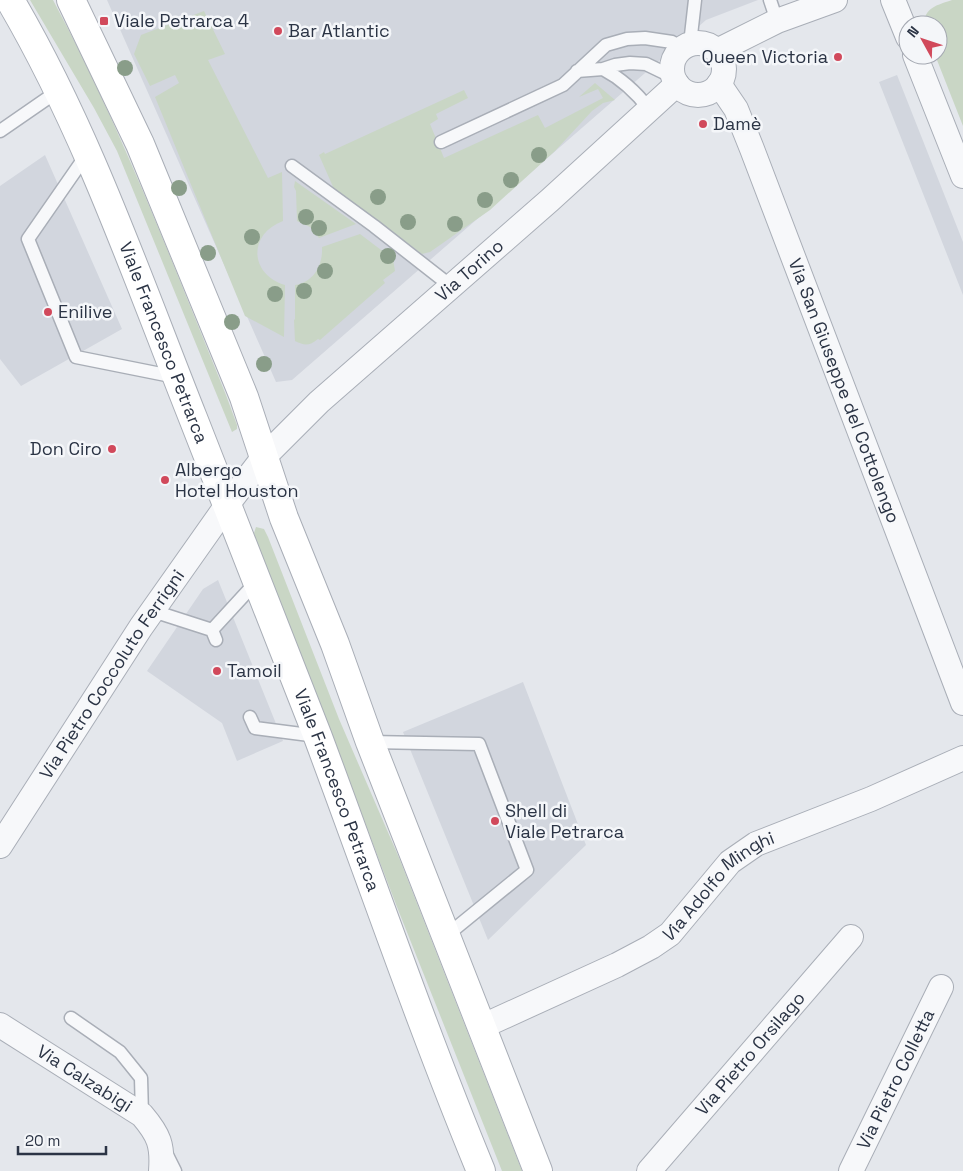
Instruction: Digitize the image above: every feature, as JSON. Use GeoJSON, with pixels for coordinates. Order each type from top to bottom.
{"type":"FeatureCollection","features":[{"type":"Feature","properties":{"kind":"main road","name":"Viale Francesco Petrarca"},"geometry":{"type":"LineString","coordinates":[[10,0],[58,91],[87,154],[177,377],[317,736],[426,1033],[481,1171]]}},
{"type":"Feature","properties":{"kind":"main road"},"geometry":{"type":"LineString","coordinates":[[72,0],[167,206],[244,397],[284,518],[335,644],[370,742],[538,1171]]}},
{"type":"Feature","properties":{"kind":"street"},"geometry":{"type":"LineString","coordinates":[[717,51],[774,11],[836,0]]}},
{"type":"Feature","properties":{"kind":"street"},"geometry":{"type":"LineString","coordinates":[[893,0],[899,15]]}},
{"type":"Feature","properties":{"kind":"street"},"geometry":{"type":"LineString","coordinates":[[705,44],[717,51],[724,67],[723,76],[714,90],[698,95],[690,94],[683,90],[675,80],[673,61],[687,46],[705,44]]}},
{"type":"Feature","properties":{"kind":"street"},"geometry":{"type":"LineString","coordinates":[[919,65],[963,176]]}},
{"type":"Feature","properties":{"kind":"street","name":"Via Torino"},"geometry":{"type":"LineString","coordinates":[[227,505],[263,458],[319,402],[624,134],[675,80]]}},
{"type":"Feature","properties":{"kind":"street","name":"Via San Giuseppe del Cottolengo"},"geometry":{"type":"LineString","coordinates":[[719,84],[736,109],[752,149],[963,703]]}},
{"type":"Feature","properties":{"kind":"street","name":"Via Pietro Coccoluto Ferrigni"},"geometry":{"type":"LineString","coordinates":[[0,846],[152,611],[227,505]]}},
{"type":"Feature","properties":{"kind":"street","name":"Via Adolfo Minghi"},"geometry":{"type":"LineString","coordinates":[[482,1028],[617,965],[651,947],[670,934],[730,862],[756,844],[871,800],[963,758]]}},
{"type":"Feature","properties":{"kind":"street","name":"Via Pietro Orsilago"},"geometry":{"type":"LineString","coordinates":[[649,1171],[851,937]]}},
{"type":"Feature","properties":{"kind":"street","name":"Via Pietro Colletta"},"geometry":{"type":"LineString","coordinates":[[851,1171],[941,987]]}},
{"type":"Feature","properties":{"kind":"street","name":"Via Calzabigi"},"geometry":{"type":"LineString","coordinates":[[0,1025],[149,1123]]}},
{"type":"Feature","properties":{"kind":"street"},"geometry":{"type":"LineString","coordinates":[[149,1123],[162,1153],[161,1171]]}},
{"type":"Feature","properties":{"kind":"lane"},"geometry":{"type":"LineString","coordinates":[[441,142],[562,85],[606,45],[627,39],[659,39],[687,46],[695,0]]}},
{"type":"Feature","properties":{"kind":"lane"},"geometry":{"type":"LineString","coordinates":[[577,71],[603,69],[615,65],[646,64],[675,80]]}},
{"type":"Feature","properties":{"kind":"lane"},"geometry":{"type":"LineString","coordinates":[[603,69],[618,76],[637,94],[649,109]]}},
{"type":"Feature","properties":{"kind":"lane"},"geometry":{"type":"LineString","coordinates":[[0,131],[58,91]]}},
{"type":"Feature","properties":{"kind":"lane"},"geometry":{"type":"LineString","coordinates":[[87,154],[28,239],[76,358],[177,377]]}},
{"type":"Feature","properties":{"kind":"lane"},"geometry":{"type":"LineString","coordinates":[[292,166],[374,226],[452,287]]}},
{"type":"Feature","properties":{"kind":"lane"},"geometry":{"type":"LineString","coordinates":[[152,611],[214,635],[256,581]]}},
{"type":"Feature","properties":{"kind":"lane"},"geometry":{"type":"LineString","coordinates":[[250,717],[255,728],[317,736]]}},
{"type":"Feature","properties":{"kind":"lane"},"geometry":{"type":"LineString","coordinates":[[370,742],[478,744],[527,870],[446,936]]}},
{"type":"Feature","properties":{"kind":"lane"},"geometry":{"type":"LineString","coordinates":[[71,1018],[120,1052],[141,1078],[149,1123],[176,1171]]}},
{"type":"Feature","properties":{"kind":"shaded area"},"geometry":{"type":"Polygon","coordinates":[[[107,0],[758,0],[706,20],[292,380],[276,382],[107,0]]]}},
{"type":"Feature","properties":{"kind":"shaded area"},"geometry":{"type":"Polygon","coordinates":[[[897,75],[963,242],[963,295],[879,82],[897,75]]]}},
{"type":"Feature","properties":{"kind":"shaded area"},"geometry":{"type":"Polygon","coordinates":[[[45,155],[122,329],[21,386],[0,359],[0,186],[45,155]]]}},
{"type":"Feature","properties":{"kind":"shaded area"},"geometry":{"type":"Polygon","coordinates":[[[218,580],[283,741],[237,761],[222,723],[147,671],[203,589],[218,580]]]}},
{"type":"Feature","properties":{"kind":"shaded area"},"geometry":{"type":"Polygon","coordinates":[[[523,682],[586,845],[488,940],[403,732],[523,682]]]}},
{"type":"Feature","properties":{"kind":"green space"},"geometry":{"type":"Polygon","coordinates":[[[30,0],[53,0],[101,97],[145,195],[226,395],[237,425],[237,429],[232,432],[117,151],[94,108],[30,0]]]}},
{"type":"Feature","properties":{"kind":"green space"},"geometry":{"type":"Polygon","coordinates":[[[952,0],[963,0],[963,126],[939,65],[948,65],[948,15],[926,15],[929,10],[952,0]]]}},
{"type":"Feature","properties":{"kind":"green space"},"geometry":{"type":"Polygon","coordinates":[[[204,11],[225,54],[208,60],[268,178],[282,172],[283,221],[263,235],[257,254],[259,263],[265,272],[273,280],[285,285],[284,337],[245,316],[155,97],[179,83],[175,75],[150,86],[134,54],[141,35],[204,11]]]}},
{"type":"Feature","properties":{"kind":"green space"},"geometry":{"type":"Polygon","coordinates":[[[595,83],[615,100],[603,103],[592,111],[555,151],[490,210],[430,252],[422,254],[334,189],[319,155],[324,152],[325,154],[464,90],[468,98],[436,114],[438,119],[430,124],[444,158],[538,115],[545,128],[603,98],[598,89],[579,97],[595,83]]]}},
{"type":"Feature","properties":{"kind":"green space"},"geometry":{"type":"Polygon","coordinates":[[[295,181],[356,224],[319,238],[310,227],[297,221],[295,181]]]}},
{"type":"Feature","properties":{"kind":"green space"},"geometry":{"type":"Polygon","coordinates":[[[360,234],[393,259],[395,271],[383,280],[385,283],[320,340],[318,339],[307,344],[295,341],[295,285],[307,280],[316,272],[321,260],[322,247],[360,234]]]}},
{"type":"Feature","properties":{"kind":"green space"},"geometry":{"type":"Polygon","coordinates":[[[256,527],[264,529],[268,537],[339,719],[400,860],[522,1171],[502,1171],[397,907],[304,663],[256,545],[254,533],[256,527]]]}},
{"type":"Feature","properties":{"kind":"place","name":"Viale Petrarca 4"},"geometry":{"type":"Point","coordinates":[104,21]}},
{"type":"Feature","properties":{"kind":"place","name":"Bar Atlantic"},"geometry":{"type":"Point","coordinates":[278,31]}},
{"type":"Feature","properties":{"kind":"place","name":"Queen Victoria"},"geometry":{"type":"Point","coordinates":[838,57]}},
{"type":"Feature","properties":{"kind":"place","name":"Damè"},"geometry":{"type":"Point","coordinates":[703,124]}},
{"type":"Feature","properties":{"kind":"place","name":"Enilive"},"geometry":{"type":"Point","coordinates":[48,312]}},
{"type":"Feature","properties":{"kind":"place","name":"Don Ciro"},"geometry":{"type":"Point","coordinates":[112,449]}},
{"type":"Feature","properties":{"kind":"place","name":"Albergo Hotel Houston"},"geometry":{"type":"Point","coordinates":[165,480]}},
{"type":"Feature","properties":{"kind":"place","name":"Tamoil"},"geometry":{"type":"Point","coordinates":[217,671]}},
{"type":"Feature","properties":{"kind":"place","name":"Shell di Viale Petrarca"},"geometry":{"type":"Point","coordinates":[495,821]}}]}
